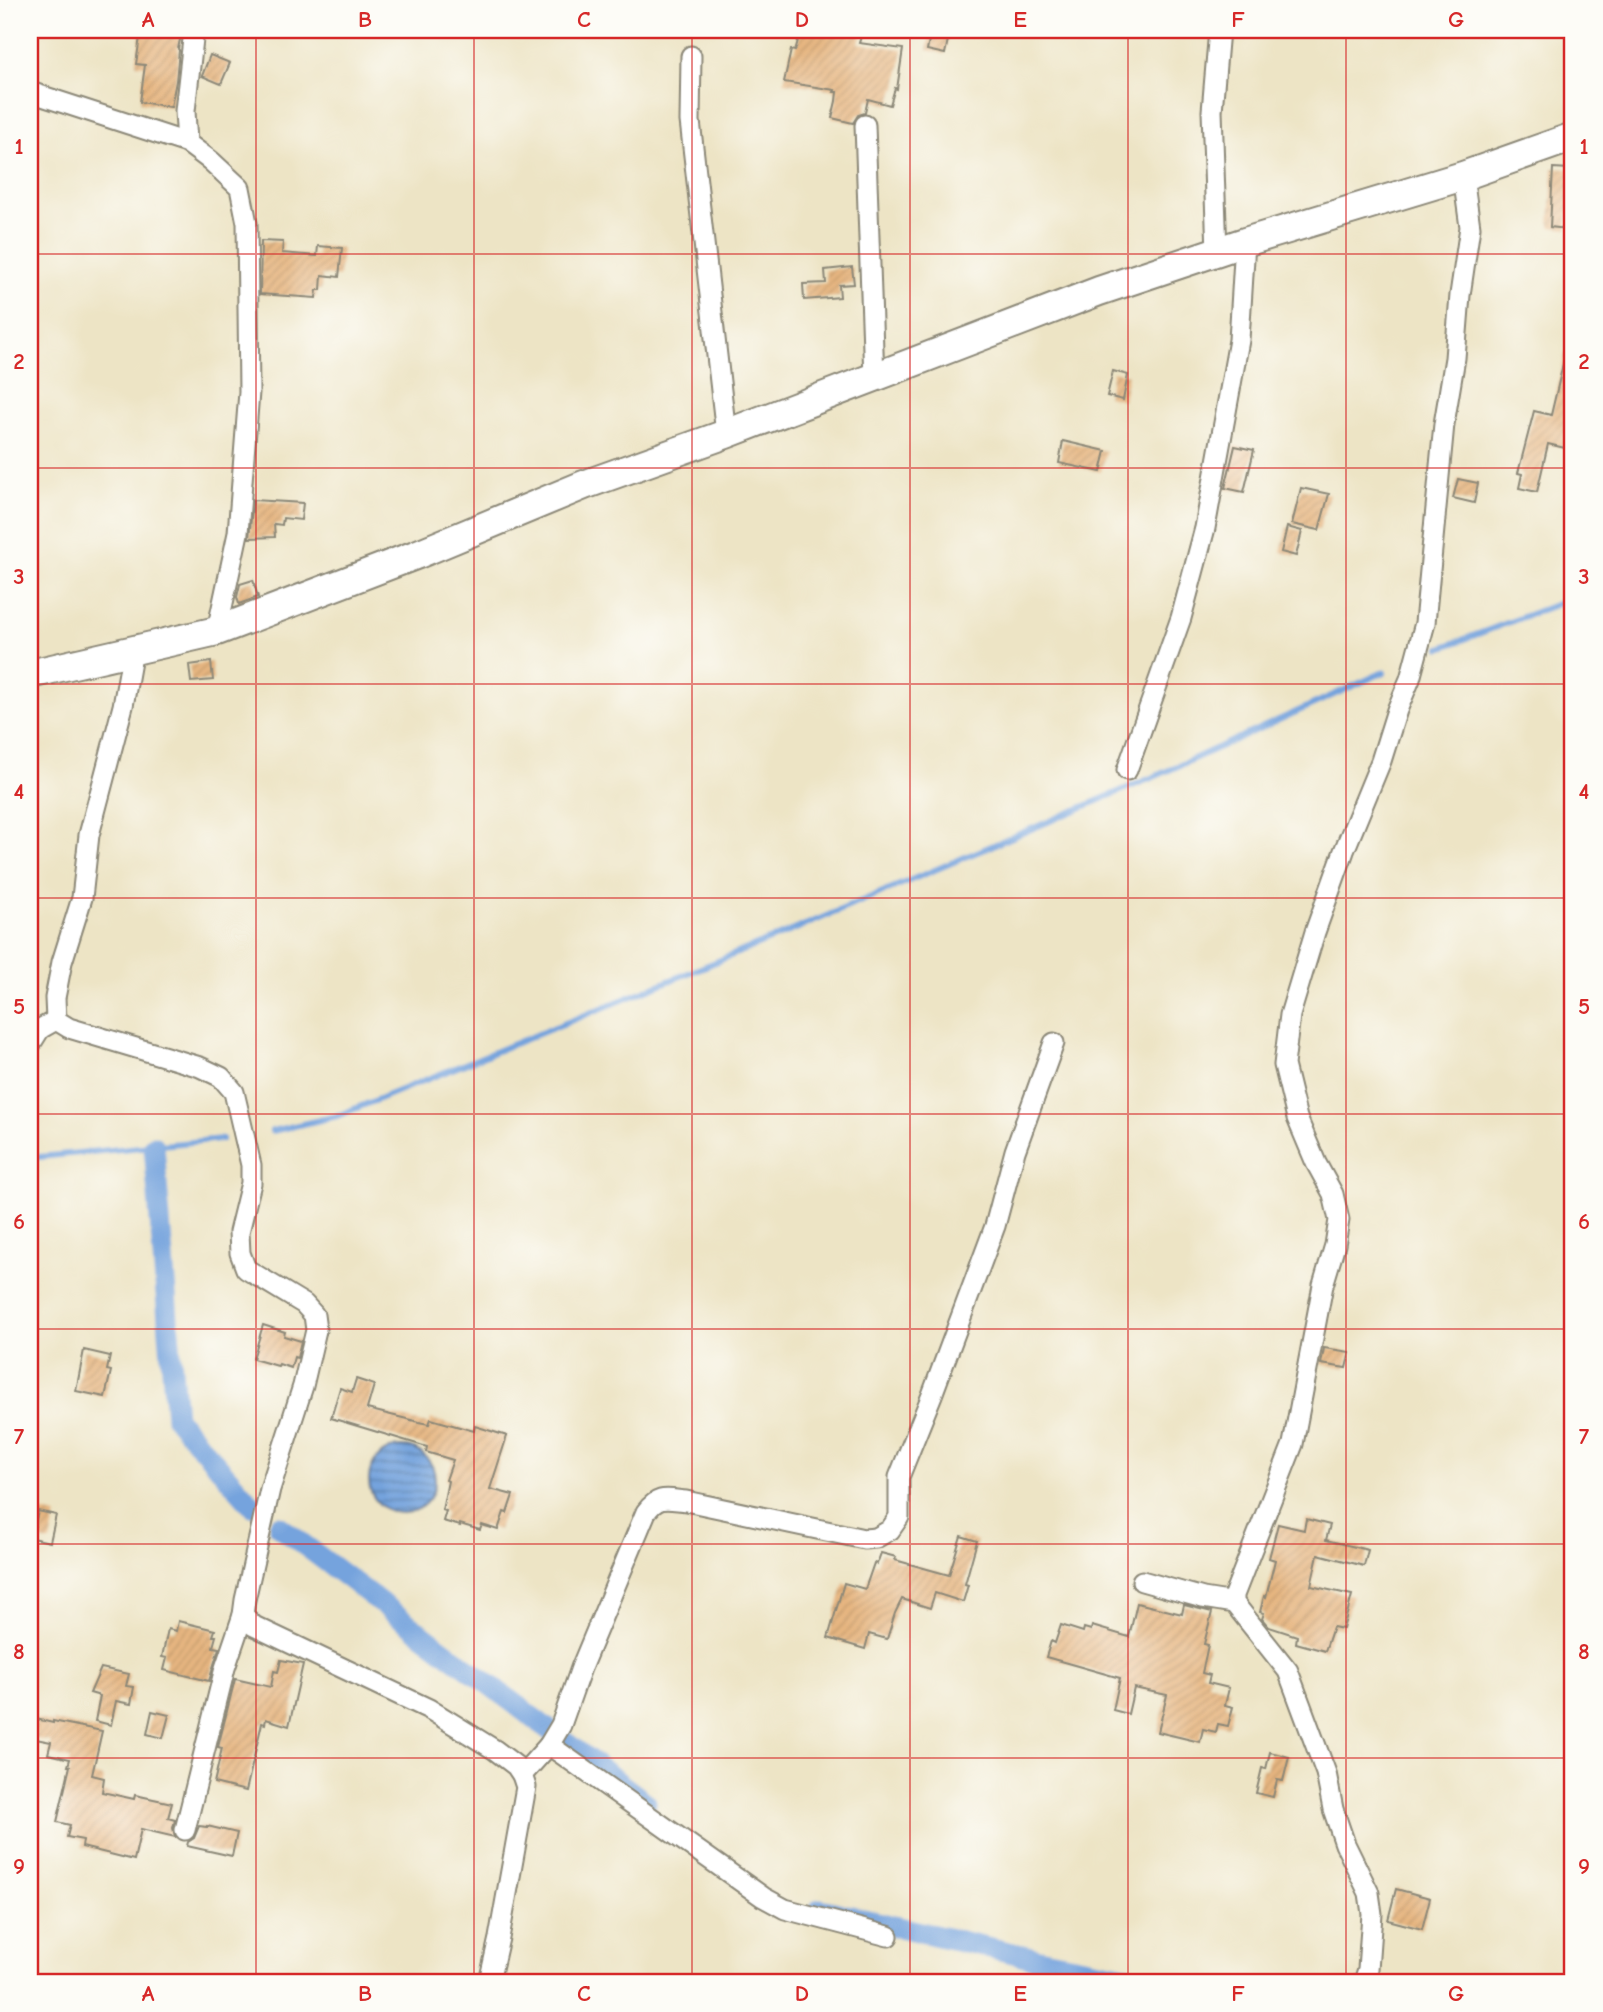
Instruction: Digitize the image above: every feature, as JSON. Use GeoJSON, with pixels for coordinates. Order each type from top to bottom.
{"type":"FeatureCollection","features":[{"type":"Feature","properties":{"kind":"street"},"geometry":{"type":"LineString","coordinates":[[187,144],[185,111],[194,30]]}},
{"type":"Feature","properties":{"kind":"street"},"geometry":{"type":"LineString","coordinates":[[1217,252],[1212,111],[1219,30]]}},
{"type":"Feature","properties":{"kind":"street"},"geometry":{"type":"LineString","coordinates":[[691,56],[690,121],[726,434]]}},
{"type":"Feature","properties":{"kind":"street"},"geometry":{"type":"LineString","coordinates":[[30,92],[187,144],[211,161],[240,188],[247,223],[249,392],[237,533],[217,631]]}},
{"type":"Feature","properties":{"kind":"street"},"geometry":{"type":"LineString","coordinates":[[865,125],[874,378]]}},
{"type":"Feature","properties":{"kind":"street"},"geometry":{"type":"LineString","coordinates":[[30,674],[217,631],[418,554],[584,485],[726,434],[1098,291],[1245,242],[1463,176],[1573,138]]}},
{"type":"Feature","properties":{"kind":"street"},"geometry":{"type":"LineString","coordinates":[[1364,1982],[1368,1969],[1372,1914],[1369,1893],[1345,1844],[1333,1809],[1326,1773],[1288,1671],[1234,1603],[1234,1594],[1293,1444],[1323,1285],[1335,1245],[1339,1220],[1334,1194],[1316,1163],[1297,1118],[1284,1065],[1290,1015],[1315,932],[1344,851],[1381,761],[1410,679],[1425,623],[1444,424],[1455,358],[1460,295],[1470,227],[1463,176]]}},
{"type":"Feature","properties":{"kind":"street"},"geometry":{"type":"LineString","coordinates":[[1127,770],[1181,618],[1205,528],[1238,340],[1245,242]]}},
{"type":"Feature","properties":{"kind":"street"},"geometry":{"type":"LineString","coordinates":[[56,1020],[55,998],[62,962],[82,898],[89,835],[123,706],[133,650]]}},
{"type":"Feature","properties":{"kind":"street"},"geometry":{"type":"LineString","coordinates":[[30,1045],[40,1029],[56,1020]]}},
{"type":"Feature","properties":{"kind":"street"},"geometry":{"type":"LineString","coordinates":[[56,1020],[69,1028],[200,1067],[221,1077],[234,1093],[251,1165],[251,1183],[239,1232],[240,1253],[246,1269],[304,1304],[314,1315],[316,1330],[303,1386],[270,1489],[243,1615],[225,1668],[185,1830]]}},
{"type":"Feature","properties":{"kind":"street"},"geometry":{"type":"LineString","coordinates":[[522,1775],[554,1736],[646,1512],[653,1502],[667,1499],[686,1501],[864,1539],[876,1538],[890,1530],[899,1517],[899,1477],[995,1226],[1015,1151],[1054,1043]]}},
{"type":"Feature","properties":{"kind":"street"},"geometry":{"type":"LineString","coordinates":[[1142,1581],[1203,1598],[1234,1603]]}},
{"type":"Feature","properties":{"kind":"street"},"geometry":{"type":"LineString","coordinates":[[243,1615],[254,1626],[429,1709],[516,1766],[526,1787],[489,1982]]}},
{"type":"Feature","properties":{"kind":"street"},"geometry":{"type":"LineString","coordinates":[[554,1736],[763,1897],[785,1909],[888,1936]]}},
{"type":"Feature","properties":{"kind":"water"},"geometry":{"type":"Polygon","coordinates":[[[402,1447],[415,1449],[425,1457],[433,1467],[433,1493],[425,1503],[415,1511],[402,1513],[389,1511],[379,1503],[371,1493],[369,1480],[371,1467],[379,1457],[389,1449],[402,1447]]]}},
{"type":"Feature","properties":{"kind":"building"},"geometry":{"type":"Polygon","coordinates":[[[141,30],[182,30],[171,107],[140,102],[145,65],[136,64],[141,30]]]}},
{"type":"Feature","properties":{"kind":"building"},"geometry":{"type":"Polygon","coordinates":[[[801,30],[863,30],[859,43],[903,49],[897,89],[895,88],[890,105],[868,99],[865,113],[858,115],[853,123],[832,118],[837,92],[834,92],[835,90],[784,82],[791,50],[795,51],[801,30]]]}},
{"type":"Feature","properties":{"kind":"building"},"geometry":{"type":"Polygon","coordinates":[[[931,30],[950,30],[945,54],[927,50],[931,30]]]}},
{"type":"Feature","properties":{"kind":"building"},"geometry":{"type":"Polygon","coordinates":[[[210,55],[230,63],[221,84],[202,76],[210,55]]]}},
{"type":"Feature","properties":{"kind":"building"},"geometry":{"type":"Polygon","coordinates":[[[1553,168],[1570,169],[1570,181],[1573,181],[1567,229],[1550,227],[1553,168]]]}},
{"type":"Feature","properties":{"kind":"building"},"geometry":{"type":"Polygon","coordinates":[[[261,241],[283,242],[282,253],[317,256],[318,246],[342,248],[339,277],[322,275],[321,290],[317,290],[316,298],[260,294],[261,241]]]}},
{"type":"Feature","properties":{"kind":"building"},"geometry":{"type":"Polygon","coordinates":[[[852,267],[854,284],[839,285],[840,297],[804,300],[803,284],[826,283],[825,270],[852,267]]]}},
{"type":"Feature","properties":{"kind":"building"},"geometry":{"type":"Polygon","coordinates":[[[1567,347],[1573,348],[1573,450],[1548,444],[1537,492],[1519,488],[1522,474],[1518,473],[1534,411],[1551,415],[1567,347]]]}},
{"type":"Feature","properties":{"kind":"building"},"geometry":{"type":"Polygon","coordinates":[[[1113,371],[1128,375],[1123,400],[1107,396],[1113,371]]]}},
{"type":"Feature","properties":{"kind":"building"},"geometry":{"type":"Polygon","coordinates":[[[1063,441],[1106,451],[1101,472],[1059,463],[1063,441]]]}},
{"type":"Feature","properties":{"kind":"building"},"geometry":{"type":"Polygon","coordinates":[[[1235,446],[1254,450],[1244,492],[1225,488],[1235,446]]]}},
{"type":"Feature","properties":{"kind":"building"},"geometry":{"type":"Polygon","coordinates":[[[1458,479],[1478,483],[1474,503],[1453,498],[1458,479]]]}},
{"type":"Feature","properties":{"kind":"building"},"geometry":{"type":"Polygon","coordinates":[[[1301,488],[1329,494],[1319,530],[1292,524],[1301,488]]]}},
{"type":"Feature","properties":{"kind":"building"},"geometry":{"type":"Polygon","coordinates":[[[253,500],[303,503],[301,520],[283,518],[282,525],[274,524],[275,537],[249,538],[253,500]]]}},
{"type":"Feature","properties":{"kind":"building"},"geometry":{"type":"Polygon","coordinates":[[[1287,527],[1302,531],[1296,556],[1281,552],[1287,527]]]}},
{"type":"Feature","properties":{"kind":"building"},"geometry":{"type":"Polygon","coordinates":[[[253,580],[258,597],[239,604],[237,597],[240,584],[253,580]]]}},
{"type":"Feature","properties":{"kind":"building"},"geometry":{"type":"Polygon","coordinates":[[[211,662],[213,680],[191,682],[189,665],[211,662]]]}},
{"type":"Feature","properties":{"kind":"building"},"geometry":{"type":"Polygon","coordinates":[[[263,1325],[301,1341],[297,1358],[294,1357],[291,1368],[253,1359],[263,1325]]]}},
{"type":"Feature","properties":{"kind":"building"},"geometry":{"type":"Polygon","coordinates":[[[1324,1348],[1350,1352],[1346,1368],[1321,1364],[1324,1348]]]}},
{"type":"Feature","properties":{"kind":"building"},"geometry":{"type":"Polygon","coordinates":[[[84,1350],[110,1356],[107,1370],[111,1371],[105,1397],[76,1391],[84,1350]]]}},
{"type":"Feature","properties":{"kind":"building"},"geometry":{"type":"Polygon","coordinates":[[[356,1379],[374,1385],[367,1409],[429,1424],[431,1419],[474,1431],[475,1426],[507,1436],[490,1489],[513,1495],[498,1530],[482,1525],[480,1530],[443,1521],[446,1511],[442,1510],[448,1481],[446,1480],[453,1460],[426,1452],[427,1447],[331,1418],[340,1388],[352,1392],[356,1379]]]}},
{"type":"Feature","properties":{"kind":"building"},"geometry":{"type":"Polygon","coordinates":[[[38,1511],[56,1515],[50,1542],[32,1538],[38,1511]]]}},
{"type":"Feature","properties":{"kind":"building"},"geometry":{"type":"Polygon","coordinates":[[[1306,1519],[1330,1525],[1326,1540],[1368,1550],[1364,1566],[1318,1554],[1311,1586],[1352,1595],[1343,1629],[1333,1627],[1325,1651],[1296,1643],[1297,1636],[1269,1627],[1262,1619],[1264,1613],[1260,1612],[1275,1560],[1269,1558],[1278,1524],[1304,1530],[1306,1519]]]}},
{"type":"Feature","properties":{"kind":"building"},"geometry":{"type":"Polygon","coordinates":[[[961,1536],[977,1541],[963,1602],[935,1593],[930,1608],[902,1599],[887,1639],[869,1634],[865,1649],[828,1638],[844,1583],[865,1589],[874,1563],[877,1564],[881,1553],[896,1557],[895,1560],[949,1575],[961,1536]]]}},
{"type":"Feature","properties":{"kind":"building"},"geometry":{"type":"Polygon","coordinates":[[[1137,1603],[1182,1614],[1184,1605],[1212,1612],[1204,1644],[1208,1645],[1202,1673],[1210,1675],[1208,1683],[1229,1688],[1225,1705],[1233,1707],[1228,1726],[1218,1724],[1216,1732],[1203,1729],[1200,1742],[1158,1732],[1167,1695],[1134,1688],[1128,1714],[1113,1710],[1120,1678],[1046,1657],[1051,1641],[1055,1643],[1061,1625],[1083,1632],[1084,1628],[1091,1630],[1092,1626],[1129,1637],[1137,1603]]]}},
{"type":"Feature","properties":{"kind":"building"},"geometry":{"type":"Polygon","coordinates":[[[178,1621],[215,1630],[213,1647],[219,1648],[209,1681],[164,1670],[167,1658],[162,1657],[168,1629],[176,1631],[178,1621]]]}},
{"type":"Feature","properties":{"kind":"building"},"geometry":{"type":"Polygon","coordinates":[[[281,1660],[303,1664],[289,1726],[266,1719],[265,1724],[262,1723],[246,1791],[214,1783],[222,1748],[218,1747],[235,1679],[271,1687],[274,1671],[278,1672],[281,1660]]]}},
{"type":"Feature","properties":{"kind":"building"},"geometry":{"type":"Polygon","coordinates":[[[101,1668],[129,1674],[126,1686],[134,1687],[131,1704],[116,1701],[111,1725],[95,1721],[100,1696],[90,1693],[101,1668]]]}},
{"type":"Feature","properties":{"kind":"building"},"geometry":{"type":"Polygon","coordinates":[[[152,1711],[169,1715],[163,1738],[147,1734],[152,1711]]]}},
{"type":"Feature","properties":{"kind":"building"},"geometry":{"type":"Polygon","coordinates":[[[36,1719],[102,1731],[92,1775],[104,1778],[102,1792],[134,1799],[135,1795],[172,1803],[168,1818],[175,1820],[175,1837],[141,1829],[134,1860],[82,1847],[83,1840],[67,1837],[70,1825],[57,1822],[70,1759],[48,1754],[51,1742],[31,1738],[36,1719]]]}},
{"type":"Feature","properties":{"kind":"building"},"geometry":{"type":"Polygon","coordinates":[[[1270,1752],[1289,1757],[1283,1781],[1277,1780],[1273,1797],[1256,1793],[1262,1768],[1266,1769],[1270,1752]]]}},
{"type":"Feature","properties":{"kind":"building"},"geometry":{"type":"Polygon","coordinates":[[[199,1826],[237,1833],[232,1856],[187,1846],[199,1826]]]}},
{"type":"Feature","properties":{"kind":"building"},"geometry":{"type":"Polygon","coordinates":[[[1396,1889],[1430,1898],[1422,1929],[1388,1920],[1396,1889]]]}},
{"type":"Feature","properties":{"kind":"waterway"},"geometry":{"type":"LineString","coordinates":[[1441,648],[1573,598]]}},
{"type":"Feature","properties":{"kind":"waterway"},"geometry":{"type":"LineString","coordinates":[[272,1131],[337,1116],[784,934],[1156,776],[1384,672]]}},
{"type":"Feature","properties":{"kind":"waterway"},"geometry":{"type":"LineString","coordinates":[[39,1157],[222,1139]]}},
{"type":"Feature","properties":{"kind":"waterway"},"geometry":{"type":"LineString","coordinates":[[154,1146],[176,1418],[253,1506]]}},
{"type":"Feature","properties":{"kind":"waterway"},"geometry":{"type":"LineString","coordinates":[[279,1526],[646,1803]]}},
{"type":"Feature","properties":{"kind":"waterway"},"geometry":{"type":"LineString","coordinates":[[820,1909],[1048,1961],[1157,1982]]}}]}
